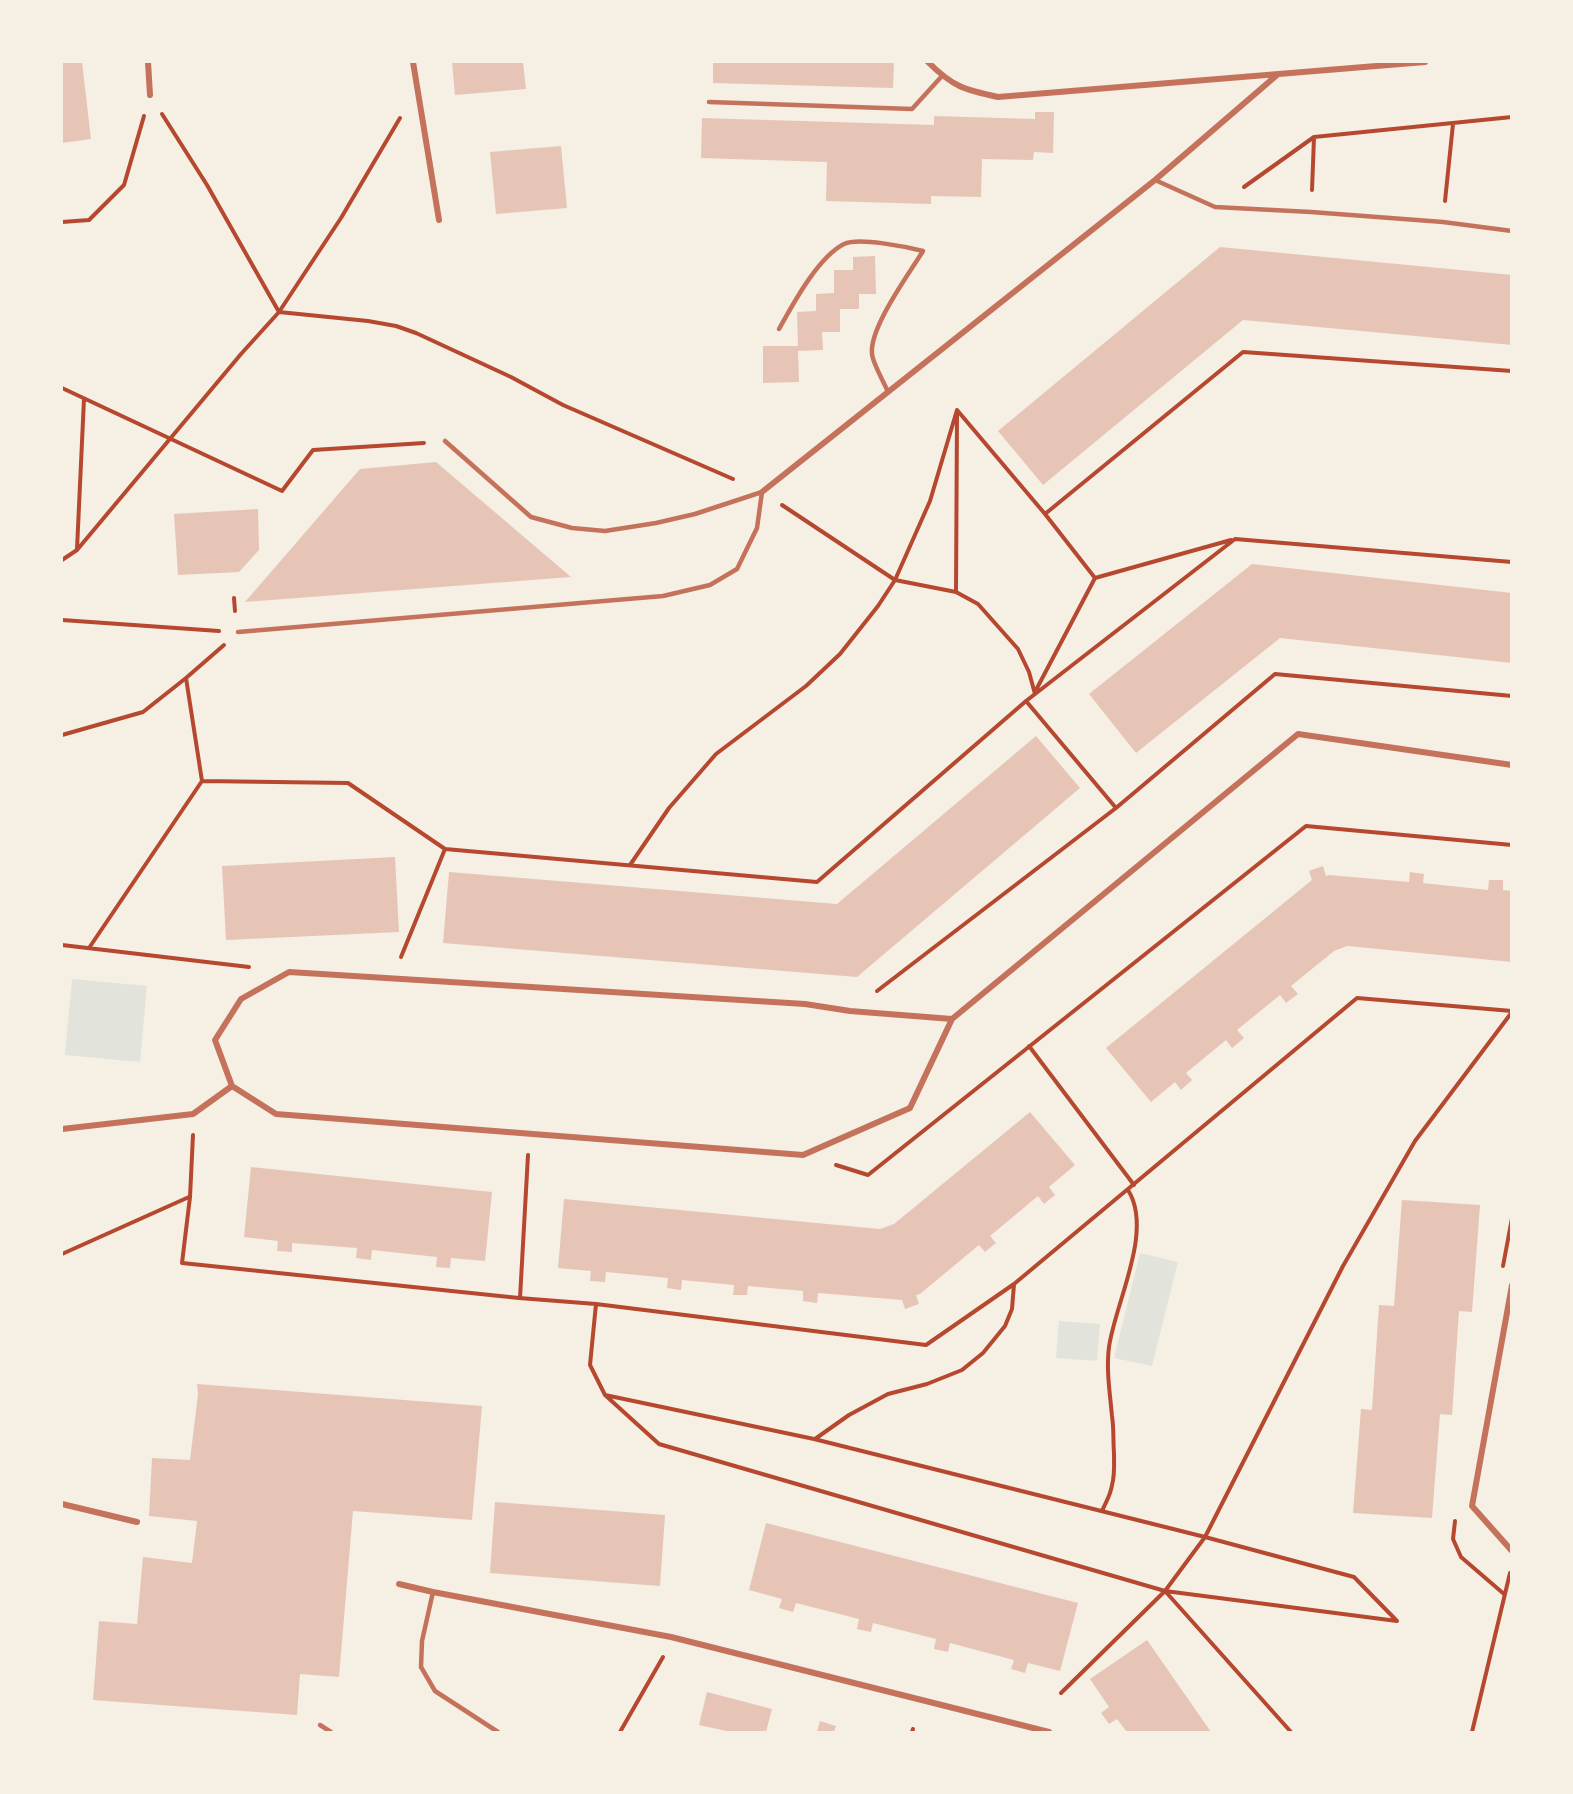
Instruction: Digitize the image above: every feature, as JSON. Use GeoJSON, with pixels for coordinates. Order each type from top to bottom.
{"type":"FeatureCollection","features":[{"type":"Feature","properties":{"kind":"street"},"geometry":{"type":"LineString","coordinates":[[148,62],[150,95]]}},
{"type":"Feature","properties":{"kind":"street"},"geometry":{"type":"LineString","coordinates":[[413,62],[439,220]]}},
{"type":"Feature","properties":{"kind":"street"},"geometry":{"type":"LineString","coordinates":[[928,62],[942,76],[965,90],[998,97],[1425,62]]}},
{"type":"Feature","properties":{"kind":"street"},"geometry":{"type":"LineString","coordinates":[[762,492],[1155,180],[1277,75]]}},
{"type":"Feature","properties":{"kind":"street"},"geometry":{"type":"LineString","coordinates":[[952,1019],[850,1011],[806,1004],[289,972],[241,999],[215,1040],[232,1086],[276,1114],[803,1155],[910,1108],[952,1019],[1298,734],[1512,765]]}},
{"type":"Feature","properties":{"kind":"street"},"geometry":{"type":"LineString","coordinates":[[62,1129],[193,1114],[232,1086]]}},
{"type":"Feature","properties":{"kind":"street"},"geometry":{"type":"LineString","coordinates":[[1512,1285],[1472,1506],[1512,1551]]}},
{"type":"Feature","properties":{"kind":"street"},"geometry":{"type":"LineString","coordinates":[[62,1504],[136,1522]]}},
{"type":"Feature","properties":{"kind":"street"},"geometry":{"type":"LineString","coordinates":[[399,1584],[670,1637],[1049,1732]]}},
{"type":"Feature","properties":{"kind":"lane"},"geometry":{"type":"LineString","coordinates":[[709,102],[912,108],[942,76]]}},
{"type":"Feature","properties":{"kind":"lane"},"geometry":{"type":"LineString","coordinates":[[1155,180],[1215,207],[1443,222],[1512,231]]}},
{"type":"Feature","properties":{"kind":"lane"},"geometry":{"type":"LineString","coordinates":[[779,329],[796,298],[819,267],[831,253],[846,243],[899,244],[923,251],[878,325],[873,341],[872,355],[888,392]]}},
{"type":"Feature","properties":{"kind":"lane"},"geometry":{"type":"LineString","coordinates":[[238,632],[663,596],[710,585],[736,568],[757,528],[762,492],[656,524],[605,531],[572,528],[531,517],[445,441]]}},
{"type":"Feature","properties":{"kind":"lane"},"geometry":{"type":"LineString","coordinates":[[433,1592],[422,1641],[421,1667],[435,1691],[498,1732]]}},
{"type":"Feature","properties":{"kind":"lane"},"geometry":{"type":"LineString","coordinates":[[320,1725],[331,1732]]}},
{"type":"Feature","properties":{"kind":"path"},"geometry":{"type":"LineString","coordinates":[[62,560],[77,550],[279,312],[341,218],[417,89]]}},
{"type":"Feature","properties":{"kind":"path"},"geometry":{"type":"LineString","coordinates":[[62,222],[89,220],[124,185],[150,95]]}},
{"type":"Feature","properties":{"kind":"path"},"geometry":{"type":"LineString","coordinates":[[150,95],[207,185],[279,312]]}},
{"type":"Feature","properties":{"kind":"path"},"geometry":{"type":"LineString","coordinates":[[1215,207],[1314,137],[1512,117]]}},
{"type":"Feature","properties":{"kind":"path"},"geometry":{"type":"LineString","coordinates":[[1443,222],[1453,124]]}},
{"type":"Feature","properties":{"kind":"path"},"geometry":{"type":"LineString","coordinates":[[1311,212],[1314,137]]}},
{"type":"Feature","properties":{"kind":"path"},"geometry":{"type":"LineString","coordinates":[[279,312],[369,321],[416,333],[511,377],[563,405],[762,492],[895,580],[956,592],[978,604],[1018,649],[1029,672],[1035,694]]}},
{"type":"Feature","properties":{"kind":"path"},"geometry":{"type":"LineString","coordinates":[[1045,514],[1243,352],[1512,371]]}},
{"type":"Feature","properties":{"kind":"path"},"geometry":{"type":"LineString","coordinates":[[62,388],[282,491],[313,450],[445,441]]}},
{"type":"Feature","properties":{"kind":"path"},"geometry":{"type":"LineString","coordinates":[[77,550],[84,399]]}},
{"type":"Feature","properties":{"kind":"path"},"geometry":{"type":"LineString","coordinates":[[957,410],[1045,514],[1095,578]]}},
{"type":"Feature","properties":{"kind":"path"},"geometry":{"type":"LineString","coordinates":[[629,865],[669,808],[716,754],[806,686],[840,654],[864,625],[895,580],[930,501],[957,410]]}},
{"type":"Feature","properties":{"kind":"path"},"geometry":{"type":"LineString","coordinates":[[956,592],[957,410]]}},
{"type":"Feature","properties":{"kind":"path"},"geometry":{"type":"LineString","coordinates":[[1035,694],[1095,578],[1235,539],[1512,562]]}},
{"type":"Feature","properties":{"kind":"path"},"geometry":{"type":"LineString","coordinates":[[202,781],[348,783],[445,849],[817,882],[1026,701],[1235,539]]}},
{"type":"Feature","properties":{"kind":"path"},"geometry":{"type":"LineString","coordinates":[[62,620],[238,632]]}},
{"type":"Feature","properties":{"kind":"path"},"geometry":{"type":"LineString","coordinates":[[62,735],[143,712],[238,632]]}},
{"type":"Feature","properties":{"kind":"path"},"geometry":{"type":"LineString","coordinates":[[850,1011],[1116,808],[1275,674],[1512,696]]}},
{"type":"Feature","properties":{"kind":"path"},"geometry":{"type":"LineString","coordinates":[[89,948],[202,781],[186,678]]}},
{"type":"Feature","properties":{"kind":"path"},"geometry":{"type":"LineString","coordinates":[[1026,701],[1116,808]]}},
{"type":"Feature","properties":{"kind":"path"},"geometry":{"type":"LineString","coordinates":[[803,1155],[868,1175],[1306,826],[1512,845]]}},
{"type":"Feature","properties":{"kind":"path"},"geometry":{"type":"LineString","coordinates":[[392,979],[445,849]]}},
{"type":"Feature","properties":{"kind":"path"},"geometry":{"type":"LineString","coordinates":[[62,945],[289,972]]}},
{"type":"Feature","properties":{"kind":"path"},"geometry":{"type":"LineString","coordinates":[[193,1114],[190,1197],[182,1263],[596,1304],[926,1345],[1014,1284],[1357,998],[1512,1011]]}},
{"type":"Feature","properties":{"kind":"path"},"geometry":{"type":"LineString","coordinates":[[1061,1693],[1165,1591],[1204,1537],[1343,1266],[1415,1141],[1512,1011]]}},
{"type":"Feature","properties":{"kind":"path"},"geometry":{"type":"LineString","coordinates":[[1029,1046],[1134,1185]]}},
{"type":"Feature","properties":{"kind":"path"},"geometry":{"type":"LineString","coordinates":[[519,1298],[529,1134]]}},
{"type":"Feature","properties":{"kind":"path"},"geometry":{"type":"LineString","coordinates":[[1102,1511],[1112,1489],[1114,1470],[1109,1349],[1130,1271],[1136,1226],[1135,1208],[1128,1190]]}},
{"type":"Feature","properties":{"kind":"path"},"geometry":{"type":"LineString","coordinates":[[62,1254],[190,1197]]}},
{"type":"Feature","properties":{"kind":"path"},"geometry":{"type":"LineString","coordinates":[[814,1439],[849,1415],[888,1394],[927,1384],[963,1370],[983,1353],[1005,1326],[1012,1309],[1014,1284]]}},
{"type":"Feature","properties":{"kind":"path"},"geometry":{"type":"LineString","coordinates":[[596,1304],[590,1365],[605,1395],[659,1443],[1165,1591],[1397,1621],[1354,1577],[814,1439],[605,1395]]}},
{"type":"Feature","properties":{"kind":"path"},"geometry":{"type":"LineString","coordinates":[[1472,1732],[1512,1566]]}},
{"type":"Feature","properties":{"kind":"path"},"geometry":{"type":"LineString","coordinates":[[1165,1591],[1291,1732]]}},
{"type":"Feature","properties":{"kind":"path"},"geometry":{"type":"LineString","coordinates":[[620,1732],[662,1661],[670,1637]]}},
{"type":"Feature","properties":{"kind":"shaded area"},"geometry":{"type":"Polygon","coordinates":[[[72,979],[147,986],[140,1062],[65,1055],[72,979]]]}},
{"type":"Feature","properties":{"kind":"shaded area"},"geometry":{"type":"Polygon","coordinates":[[[1140,1253],[1178,1262],[1152,1366],[1114,1358],[1140,1253]]]}},
{"type":"Feature","properties":{"kind":"shaded area"},"geometry":{"type":"Polygon","coordinates":[[[1059,1321],[1100,1324],[1097,1361],[1056,1358],[1059,1321]]]}},
{"type":"Feature","properties":{"kind":"building"},"geometry":{"type":"Polygon","coordinates":[[[62,62],[82,62],[91,139],[62,143],[62,62]]]}},
{"type":"Feature","properties":{"kind":"building"},"geometry":{"type":"Polygon","coordinates":[[[452,62],[523,62],[526,89],[455,95],[452,62]]]}},
{"type":"Feature","properties":{"kind":"building"},"geometry":{"type":"Polygon","coordinates":[[[713,62],[894,62],[893,88],[713,83],[713,62]]]}},
{"type":"Feature","properties":{"kind":"building"},"geometry":{"type":"Polygon","coordinates":[[[1035,112],[1054,112],[1053,153],[1034,152],[1033,160],[982,159],[981,197],[931,196],[931,204],[826,201],[827,162],[701,158],[702,118],[934,125],[934,116],[1035,119],[1035,112]]]}},
{"type":"Feature","properties":{"kind":"building"},"geometry":{"type":"Polygon","coordinates":[[[561,146],[567,208],[496,214],[490,152],[561,146]]]}},
{"type":"Feature","properties":{"kind":"building"},"geometry":{"type":"Polygon","coordinates":[[[1220,247],[1512,275],[1512,345],[1243,320],[1043,485],[998,431],[1220,247]]]}},
{"type":"Feature","properties":{"kind":"building"},"geometry":{"type":"Polygon","coordinates":[[[875,256],[876,294],[859,294],[859,309],[840,309],[840,332],[822,332],[823,350],[798,351],[799,382],[763,383],[763,346],[798,346],[797,312],[816,311],[816,294],[834,293],[834,270],[853,270],[853,257],[875,256]]]}},
{"type":"Feature","properties":{"kind":"building"},"geometry":{"type":"Polygon","coordinates":[[[436,462],[571,577],[245,602],[360,469],[436,462]]]}},
{"type":"Feature","properties":{"kind":"building"},"geometry":{"type":"Polygon","coordinates":[[[258,509],[259,550],[239,572],[178,575],[174,514],[258,509]]]}},
{"type":"Feature","properties":{"kind":"building"},"geometry":{"type":"Polygon","coordinates":[[[1252,564],[1512,593],[1512,663],[1280,638],[1136,753],[1089,694],[1252,564]]]}},
{"type":"Feature","properties":{"kind":"building"},"geometry":{"type":"Polygon","coordinates":[[[1036,736],[1080,788],[857,977],[443,943],[449,872],[837,904],[1036,736]]]}},
{"type":"Feature","properties":{"kind":"building"},"geometry":{"type":"Polygon","coordinates":[[[395,857],[399,932],[226,940],[222,866],[395,857]]]}},
{"type":"Feature","properties":{"kind":"building"},"geometry":{"type":"Polygon","coordinates":[[[1323,866],[1326,876],[1409,882],[1410,872],[1424,874],[1423,883],[1488,890],[1489,880],[1503,880],[1503,890],[1512,891],[1512,962],[1347,946],[1334,951],[1291,986],[1298,994],[1286,1003],[1280,995],[1237,1030],[1244,1038],[1232,1048],[1226,1040],[1186,1073],[1192,1080],[1181,1090],[1175,1082],[1151,1102],[1106,1048],[1312,880],[1309,871],[1323,866]]]}},
{"type":"Feature","properties":{"kind":"building"},"geometry":{"type":"Polygon","coordinates":[[[1030,1112],[1075,1165],[1049,1187],[1055,1195],[1044,1204],[1038,1196],[990,1236],[996,1243],[985,1252],[979,1245],[916,1295],[919,1304],[905,1309],[902,1300],[818,1293],[817,1303],[803,1301],[803,1291],[748,1286],[747,1295],[733,1295],[734,1285],[682,1280],[681,1290],[667,1288],[668,1278],[606,1272],[605,1282],[590,1281],[591,1271],[558,1268],[564,1199],[880,1229],[894,1224],[1030,1112]]]}},
{"type":"Feature","properties":{"kind":"building"},"geometry":{"type":"Polygon","coordinates":[[[251,1167],[492,1192],[485,1261],[451,1258],[450,1268],[436,1267],[437,1257],[372,1250],[371,1260],[356,1258],[357,1248],[292,1243],[292,1252],[277,1251],[278,1241],[244,1237],[251,1167]]]}},
{"type":"Feature","properties":{"kind":"building"},"geometry":{"type":"Polygon","coordinates":[[[1402,1200],[1480,1205],[1472,1312],[1459,1311],[1452,1415],[1440,1414],[1432,1518],[1353,1513],[1361,1409],[1372,1410],[1379,1305],[1394,1306],[1402,1200]]]}},
{"type":"Feature","properties":{"kind":"building"},"geometry":{"type":"Polygon","coordinates":[[[197,1384],[482,1406],[472,1520],[353,1511],[339,1677],[300,1674],[297,1715],[93,1700],[99,1621],[137,1624],[143,1557],[192,1563],[197,1521],[149,1516],[152,1458],[190,1460],[198,1394],[197,1384]]]}},
{"type":"Feature","properties":{"kind":"building"},"geometry":{"type":"Polygon","coordinates":[[[495,1502],[665,1515],[660,1586],[490,1573],[495,1502]]]}},
{"type":"Feature","properties":{"kind":"building"},"geometry":{"type":"Polygon","coordinates":[[[766,1523],[1078,1603],[1060,1671],[1028,1663],[1025,1673],[1011,1669],[1014,1660],[950,1643],[948,1652],[934,1649],[936,1639],[873,1623],[871,1632],[857,1629],[859,1619],[796,1603],[793,1612],[779,1608],[782,1599],[749,1590],[766,1523]]]}},
{"type":"Feature","properties":{"kind":"building"},"geometry":{"type":"Polygon","coordinates":[[[1147,1640],[1211,1732],[1127,1732],[1117,1719],[1109,1724],[1101,1713],[1109,1707],[1090,1679],[1147,1640]]]}},
{"type":"Feature","properties":{"kind":"building"},"geometry":{"type":"Polygon","coordinates":[[[707,1692],[772,1709],[766,1732],[731,1732],[699,1725],[707,1692]]]}},
{"type":"Feature","properties":{"kind":"building"},"geometry":{"type":"Polygon","coordinates":[[[820,1721],[836,1726],[834,1732],[817,1732],[820,1721]]]}}]}
